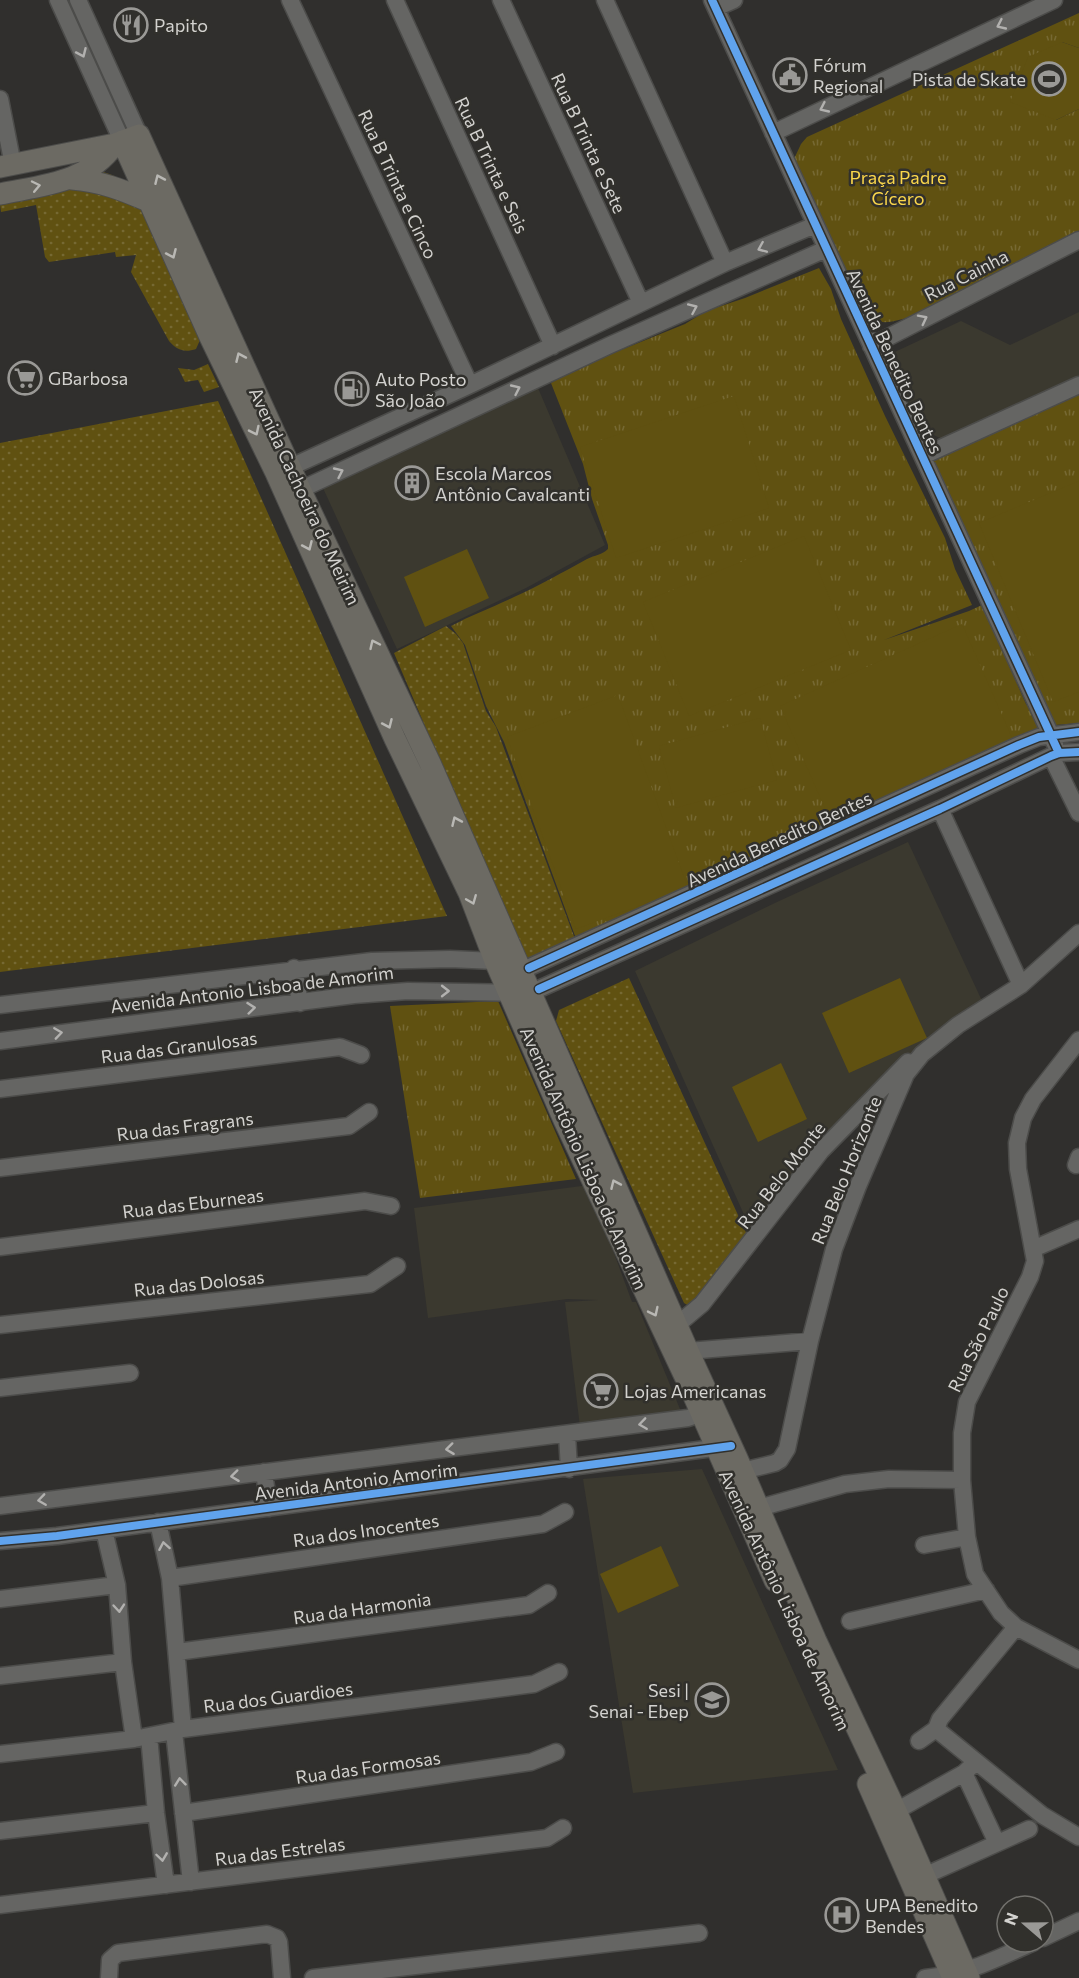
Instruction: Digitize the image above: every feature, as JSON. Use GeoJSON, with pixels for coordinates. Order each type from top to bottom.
{"type":"FeatureCollection","features":[{"type":"Feature","properties":{"kind":"main road"},"geometry":{"type":"LineString","coordinates":[[6,166],[126,140]]}},
{"type":"Feature","properties":{"kind":"main road"},"geometry":{"type":"LineString","coordinates":[[0,194],[75,177],[126,140]]}},
{"type":"Feature","properties":{"kind":"main road","name":"Avenida Cachoeira do Meirim"},"geometry":{"type":"LineString","coordinates":[[126,140],[148,201],[224,366],[283,470]]}},
{"type":"Feature","properties":{"kind":"main road","name":"Avenida Cachoeira do Meirim"},"geometry":{"type":"LineString","coordinates":[[126,140],[283,470],[395,739],[469,893],[495,961]]}},
{"type":"Feature","properties":{"kind":"main road"},"geometry":{"type":"LineString","coordinates":[[75,152],[84,161],[75,177]]}},
{"type":"Feature","properties":{"kind":"main road"},"geometry":{"type":"LineString","coordinates":[[75,177],[118,188],[148,201]]}},
{"type":"Feature","properties":{"kind":"main road","name":"Avenida Cachoeira do Meirim"},"geometry":{"type":"LineString","coordinates":[[293,493],[430,763],[530,993]]}},
{"type":"Feature","properties":{"kind":"main road","name":"Avenida Antônio Lisboa de Amorim"},"geometry":{"type":"LineString","coordinates":[[495,961],[564,1120],[689,1385],[708,1412]]}},
{"type":"Feature","properties":{"kind":"main road","name":"Avenida Antônio Lisboa de Amorim"},"geometry":{"type":"LineString","coordinates":[[530,993],[677,1325],[708,1412],[837,1713],[960,1976]]}},
{"type":"Feature","properties":{"kind":"main road","name":"Avenida Antônio Lisboa de Amorim"},"geometry":{"type":"LineString","coordinates":[[723,1447],[742,1471],[816,1641],[896,1811],[924,1876],[960,1976]]}},
{"type":"Feature","properties":{"kind":"street","name":"Avenida Cachoeira do Meirim"},"geometry":{"type":"LineString","coordinates":[[58,0],[126,140]]}},
{"type":"Feature","properties":{"kind":"street","name":"Avenida Cachoeira do Meirim"},"geometry":{"type":"LineString","coordinates":[[78,0],[126,140]]}},
{"type":"Feature","properties":{"kind":"street","name":"Rua B Trinta e Cinco"},"geometry":{"type":"LineString","coordinates":[[290,0],[471,385]]}},
{"type":"Feature","properties":{"kind":"street","name":"Rua B Trinta e Seis"},"geometry":{"type":"LineString","coordinates":[[395,0],[553,346]]}},
{"type":"Feature","properties":{"kind":"street","name":"Rua B Trinta e Sete"},"geometry":{"type":"LineString","coordinates":[[501,0],[641,303]]}},
{"type":"Feature","properties":{"kind":"street"},"geometry":{"type":"LineString","coordinates":[[605,0],[725,263]]}},
{"type":"Feature","properties":{"kind":"street"},"geometry":{"type":"LineString","coordinates":[[714,4],[734,0]]}},
{"type":"Feature","properties":{"kind":"street"},"geometry":{"type":"LineString","coordinates":[[773,132],[1053,0]]}},
{"type":"Feature","properties":{"kind":"street","name":"Avenida Benedito Bentes"},"geometry":{"type":"LineString","coordinates":[[714,4],[1050,735],[1055,754]]}},
{"type":"Feature","properties":{"kind":"street"},"geometry":{"type":"LineString","coordinates":[[0,99],[6,166]]}},
{"type":"Feature","properties":{"kind":"street"},"geometry":{"type":"LineString","coordinates":[[283,470],[471,385],[598,322],[725,263],[816,225]]}},
{"type":"Feature","properties":{"kind":"street","name":"Rua Cainha"},"geometry":{"type":"LineString","coordinates":[[871,346],[1079,240]]}},
{"type":"Feature","properties":{"kind":"street"},"geometry":{"type":"LineString","coordinates":[[293,493],[610,345],[826,249]]}},
{"type":"Feature","properties":{"kind":"street"},"geometry":{"type":"LineString","coordinates":[[598,322],[610,345]]}},
{"type":"Feature","properties":{"kind":"street"},"geometry":{"type":"LineString","coordinates":[[923,456],[1079,385]]}},
{"type":"Feature","properties":{"kind":"street","name":"Avenida Benedito Bentes"},"geometry":{"type":"LineString","coordinates":[[521,971],[1019,746],[1050,735],[1079,732]]}},
{"type":"Feature","properties":{"kind":"street","name":"Avenida Benedito Bentes"},"geometry":{"type":"LineString","coordinates":[[509,991],[530,993],[940,809],[1055,754],[1079,752]]}},
{"type":"Feature","properties":{"kind":"street"},"geometry":{"type":"LineString","coordinates":[[1055,754],[1079,813]]}},
{"type":"Feature","properties":{"kind":"street"},"geometry":{"type":"LineString","coordinates":[[940,809],[1021,985]]}},
{"type":"Feature","properties":{"kind":"street","name":"Rua Belo Horizonte"},"geometry":{"type":"LineString","coordinates":[[742,1471],[775,1463],[784,1456],[834,1249],[906,1074],[922,1054],[958,1024],[1021,985],[1079,933]]}},
{"type":"Feature","properties":{"kind":"street","name":"Avenida Antonio Lisboa de Amorim"},"geometry":{"type":"LineString","coordinates":[[0,1005],[294,968],[372,961],[450,959],[495,961]]}},
{"type":"Feature","properties":{"kind":"street"},"geometry":{"type":"LineString","coordinates":[[495,961],[521,971]]}},
{"type":"Feature","properties":{"kind":"street"},"geometry":{"type":"LineString","coordinates":[[294,968],[300,1003]]}},
{"type":"Feature","properties":{"kind":"street","name":"Avenida Antonio Lisboa de Amorim"},"geometry":{"type":"LineString","coordinates":[[0,1041],[173,1017],[300,1003],[354,994],[408,991],[509,991]]}},
{"type":"Feature","properties":{"kind":"street","name":"Rua São Paulo"},"geometry":{"type":"LineString","coordinates":[[1079,1040],[1034,1099],[1023,1118],[1017,1143],[1018,1169],[1035,1261],[1030,1277],[967,1402],[962,1433],[962,1480],[967,1537],[975,1574],[1001,1613],[1016,1627],[1079,1660]]}},
{"type":"Feature","properties":{"kind":"street","name":"Rua das Granulosas"},"geometry":{"type":"LineString","coordinates":[[0,1089],[339,1047],[362,1055]]}},
{"type":"Feature","properties":{"kind":"street","name":"Rua Belo Monte"},"geometry":{"type":"LineString","coordinates":[[677,1325],[715,1290],[821,1151],[892,1077],[909,1061],[922,1054]]}},
{"type":"Feature","properties":{"kind":"street","name":"Rua das Fragrans"},"geometry":{"type":"LineString","coordinates":[[0,1168],[349,1126],[369,1112]]}},
{"type":"Feature","properties":{"kind":"street","name":"Rua das Eburneas"},"geometry":{"type":"LineString","coordinates":[[0,1247],[365,1201],[392,1206]]}},
{"type":"Feature","properties":{"kind":"street"},"geometry":{"type":"LineString","coordinates":[[1033,1249],[1079,1229]]}},
{"type":"Feature","properties":{"kind":"street","name":"Rua das Dolosas"},"geometry":{"type":"LineString","coordinates":[[0,1325],[370,1284],[397,1266]]}},
{"type":"Feature","properties":{"kind":"street"},"geometry":{"type":"LineString","coordinates":[[687,1351],[810,1341]]}},
{"type":"Feature","properties":{"kind":"street"},"geometry":{"type":"LineString","coordinates":[[0,1388],[130,1373]]}},
{"type":"Feature","properties":{"kind":"street","name":"Avenida Antonio Amorim"},"geometry":{"type":"LineString","coordinates":[[0,1506],[151,1479],[264,1472],[688,1418],[708,1412]]}},
{"type":"Feature","properties":{"kind":"street"},"geometry":{"type":"LineString","coordinates":[[567,1434],[569,1469]]}},
{"type":"Feature","properties":{"kind":"street","name":"Avenida Antonio Amorim"},"geometry":{"type":"LineString","coordinates":[[0,1541],[104,1530],[723,1447]]}},
{"type":"Feature","properties":{"kind":"street"},"geometry":{"type":"LineString","coordinates":[[264,1472],[269,1508]]}},
{"type":"Feature","properties":{"kind":"street"},"geometry":{"type":"LineString","coordinates":[[759,1508],[845,1484],[889,1479],[962,1480]]}},
{"type":"Feature","properties":{"kind":"street","name":"Rua dos Inocentes"},"geometry":{"type":"LineString","coordinates":[[170,1578],[543,1524],[565,1512]]}},
{"type":"Feature","properties":{"kind":"street"},"geometry":{"type":"LineString","coordinates":[[158,1522],[170,1578],[177,1652],[183,1813],[191,1882]]}},
{"type":"Feature","properties":{"kind":"street"},"geometry":{"type":"LineString","coordinates":[[104,1530],[117,1584],[123,1662],[156,1813],[166,1885]]}},
{"type":"Feature","properties":{"kind":"street"},"geometry":{"type":"LineString","coordinates":[[924,1545],[967,1537]]}},
{"type":"Feature","properties":{"kind":"street"},"geometry":{"type":"LineString","coordinates":[[0,1599],[117,1584]]}},
{"type":"Feature","properties":{"kind":"street"},"geometry":{"type":"LineString","coordinates":[[850,1621],[986,1590]]}},
{"type":"Feature","properties":{"kind":"street","name":"Rua da Harmonia"},"geometry":{"type":"LineString","coordinates":[[177,1652],[529,1605],[548,1593]]}},
{"type":"Feature","properties":{"kind":"street"},"geometry":{"type":"LineString","coordinates":[[919,1741],[936,1729],[940,1719],[1016,1627]]}},
{"type":"Feature","properties":{"kind":"street"},"geometry":{"type":"LineString","coordinates":[[0,1676],[123,1662]]}},
{"type":"Feature","properties":{"kind":"street","name":"Rua dos Guardioes"},"geometry":{"type":"LineString","coordinates":[[0,1754],[141,1738],[534,1684],[559,1672]]}},
{"type":"Feature","properties":{"kind":"street"},"geometry":{"type":"LineString","coordinates":[[936,1729],[970,1768],[1079,1837]]}},
{"type":"Feature","properties":{"kind":"street","name":"Rua das Formosas"},"geometry":{"type":"LineString","coordinates":[[183,1813],[531,1762],[556,1752]]}},
{"type":"Feature","properties":{"kind":"street"},"geometry":{"type":"LineString","coordinates":[[896,1811],[970,1768]]}},
{"type":"Feature","properties":{"kind":"street"},"geometry":{"type":"LineString","coordinates":[[970,1768],[997,1843]]}},
{"type":"Feature","properties":{"kind":"street"},"geometry":{"type":"LineString","coordinates":[[0,1831],[156,1813]]}},
{"type":"Feature","properties":{"kind":"street","name":"Rua das Estrelas"},"geometry":{"type":"LineString","coordinates":[[0,1905],[547,1838],[563,1828]]}},
{"type":"Feature","properties":{"kind":"street"},"geometry":{"type":"LineString","coordinates":[[924,1876],[1029,1829]]}},
{"type":"Feature","properties":{"kind":"street"},"geometry":{"type":"LineString","coordinates":[[1055,1933],[1079,1922]]}},
{"type":"Feature","properties":{"kind":"street"},"geometry":{"type":"LineString","coordinates":[[313,1978],[699,1933]]}},
{"type":"Feature","properties":{"kind":"street"},"geometry":{"type":"LineString","coordinates":[[109,1978],[110,1960],[118,1953],[272,1935],[279,1942],[282,1978]]}},
{"type":"Feature","properties":{"kind":"street"},"geometry":{"type":"LineString","coordinates":[[925,1978],[960,1976],[1008,1954]]}},
{"type":"Feature","properties":{"kind":"shaded area"},"geometry":{"type":"Polygon","coordinates":[[[1079,312],[1079,377],[942,439],[919,428],[884,357],[961,321],[1010,345],[1079,312]]]}},
{"type":"Feature","properties":{"kind":"shaded area"},"geometry":{"type":"Polygon","coordinates":[[[538,388],[605,545],[526,588],[397,649],[323,488],[538,388]]]}},
{"type":"Feature","properties":{"kind":"shaded area"},"geometry":{"type":"Polygon","coordinates":[[[908,842],[983,1003],[919,1049],[750,1228],[635,971],[908,842]]]}},
{"type":"Feature","properties":{"kind":"shaded area"},"geometry":{"type":"Polygon","coordinates":[[[589,1185],[632,1302],[636,1302],[682,1414],[580,1427],[565,1302],[598,1300],[567,1299],[428,1318],[414,1208],[589,1185]]]}},
{"type":"Feature","properties":{"kind":"shaded area","name":"Sesi | Senai - Ebep"},"geometry":{"type":"Polygon","coordinates":[[[702,1469],[838,1770],[633,1793],[583,1479],[702,1469]]]}},
{"type":"Feature","properties":{"kind":"green space","name":"Praça Padre Cícero"},"geometry":{"type":"Polygon","coordinates":[[[1079,13],[1079,48],[1062,42],[1056,120],[1079,109],[1079,238],[910,317],[882,322],[865,316],[794,159],[801,144],[807,137],[1079,13]]]}},
{"type":"Feature","properties":{"kind":"green space","name":"Pista de Skate"},"geometry":{"type":"Polygon","coordinates":[[[1062,42],[1079,48],[1079,109],[1056,120],[1010,102],[1028,57],[1062,42]]]}},
{"type":"Feature","properties":{"kind":"green space"},"geometry":{"type":"Polygon","coordinates":[[[99,171],[119,179],[134,194],[193,315],[191,320],[200,340],[196,349],[181,350],[169,341],[131,272],[136,255],[116,257],[115,252],[49,262],[45,257],[36,205],[1,212],[0,204],[99,171]]]}},
{"type":"Feature","properties":{"kind":"green space"},"geometry":{"type":"Polygon","coordinates":[[[819,268],[831,289],[841,319],[885,416],[945,538],[955,569],[972,605],[884,640],[982,605],[1026,704],[1034,714],[1041,731],[578,944],[504,742],[486,706],[465,645],[451,626],[533,588],[608,549],[583,464],[551,383],[579,367],[685,324],[706,311],[819,268]]]}},
{"type":"Feature","properties":{"kind":"green space"},"geometry":{"type":"Polygon","coordinates":[[[208,364],[219,387],[204,392],[198,380],[185,382],[178,368],[194,370],[208,364]]]}},
{"type":"Feature","properties":{"kind":"green space"},"geometry":{"type":"Polygon","coordinates":[[[1079,391],[1079,723],[1055,725],[932,458],[1079,391]]]}},
{"type":"Feature","properties":{"kind":"green space"},"geometry":{"type":"Polygon","coordinates":[[[734,396],[769,508],[616,558],[580,447],[734,396]]]}},
{"type":"Feature","properties":{"kind":"green space"},"geometry":{"type":"Polygon","coordinates":[[[218,401],[447,916],[0,972],[0,443],[218,401]]]}},
{"type":"Feature","properties":{"kind":"green space"},"geometry":{"type":"Polygon","coordinates":[[[1079,481],[1079,692],[1053,702],[979,523],[1079,481]]]}},
{"type":"Feature","properties":{"kind":"green space"},"geometry":{"type":"Polygon","coordinates":[[[804,536],[851,650],[689,716],[643,602],[804,536]]]}},
{"type":"Feature","properties":{"kind":"green space"},"geometry":{"type":"Polygon","coordinates":[[[467,549],[489,598],[425,627],[404,577],[467,549]]]}},
{"type":"Feature","properties":{"kind":"green space"},"geometry":{"type":"Polygon","coordinates":[[[962,624],[1013,740],[831,822],[780,706],[962,624]]]}},
{"type":"Feature","properties":{"kind":"green space"},"geometry":{"type":"Polygon","coordinates":[[[446,626],[463,643],[486,711],[496,727],[578,947],[527,967],[394,653],[446,626]]]}},
{"type":"Feature","properties":{"kind":"green space"},"geometry":{"type":"Polygon","coordinates":[[[618,695],[688,888],[576,929],[507,737],[618,695]]]}},
{"type":"Feature","properties":{"kind":"green space"},"geometry":{"type":"Polygon","coordinates":[[[760,718],[777,780],[676,808],[659,746],[760,718]]]}},
{"type":"Feature","properties":{"kind":"green space"},"geometry":{"type":"Polygon","coordinates":[[[629,978],[749,1239],[689,1306],[684,1303],[556,1021],[559,1010],[629,978]]]}},
{"type":"Feature","properties":{"kind":"green space"},"geometry":{"type":"Polygon","coordinates":[[[900,978],[927,1038],[849,1073],[822,1013],[900,978]]]}},
{"type":"Feature","properties":{"kind":"green space"},"geometry":{"type":"Polygon","coordinates":[[[498,1001],[576,1179],[420,1198],[390,1006],[498,1001]]]}},
{"type":"Feature","properties":{"kind":"green space"},"geometry":{"type":"Polygon","coordinates":[[[781,1063],[807,1119],[758,1142],[732,1087],[781,1063]]]}},
{"type":"Feature","properties":{"kind":"green space"},"geometry":{"type":"Polygon","coordinates":[[[661,1546],[679,1586],[618,1613],[600,1574],[661,1546]]]}},
{"type":"Feature","properties":{"kind":"cycle path"},"geometry":{"type":"LineString","coordinates":[[712,0],[1059,753]]}},
{"type":"Feature","properties":{"kind":"cycle path"},"geometry":{"type":"LineString","coordinates":[[529,968],[1019,745],[1039,737],[1079,732]]}},
{"type":"Feature","properties":{"kind":"cycle path"},"geometry":{"type":"LineString","coordinates":[[539,989],[940,809],[1051,756],[1059,753],[1079,752]]}},
{"type":"Feature","properties":{"kind":"cycle path"},"geometry":{"type":"LineString","coordinates":[[0,1541],[57,1536],[731,1446]]}},
{"type":"Feature","properties":{"kind":"place","name":"Papito"},"geometry":{"type":"Point","coordinates":[131,25]}},
{"type":"Feature","properties":{"kind":"place","name":"Fórum Regional"},"geometry":{"type":"Point","coordinates":[790,75]}},
{"type":"Feature","properties":{"kind":"place","name":"Pista de Skate"},"geometry":{"type":"Point","coordinates":[1049,79]}},
{"type":"Feature","properties":{"kind":"place","name":"GBarbosa"},"geometry":{"type":"Point","coordinates":[25,378]}},
{"type":"Feature","properties":{"kind":"place","name":"Auto Posto São João"},"geometry":{"type":"Point","coordinates":[352,389]}},
{"type":"Feature","properties":{"kind":"place","name":"Escola Marcos Antônio Cavalcanti"},"geometry":{"type":"Point","coordinates":[412,483]}},
{"type":"Feature","properties":{"kind":"place","name":"Lojas Americanas"},"geometry":{"type":"Point","coordinates":[601,1391]}},
{"type":"Feature","properties":{"kind":"place","name":"Sesi | Senai - Ebep"},"geometry":{"type":"Point","coordinates":[712,1700]}},
{"type":"Feature","properties":{"kind":"place","name":"UPA Benedito Bendes"},"geometry":{"type":"Point","coordinates":[842,1915]}}]}
